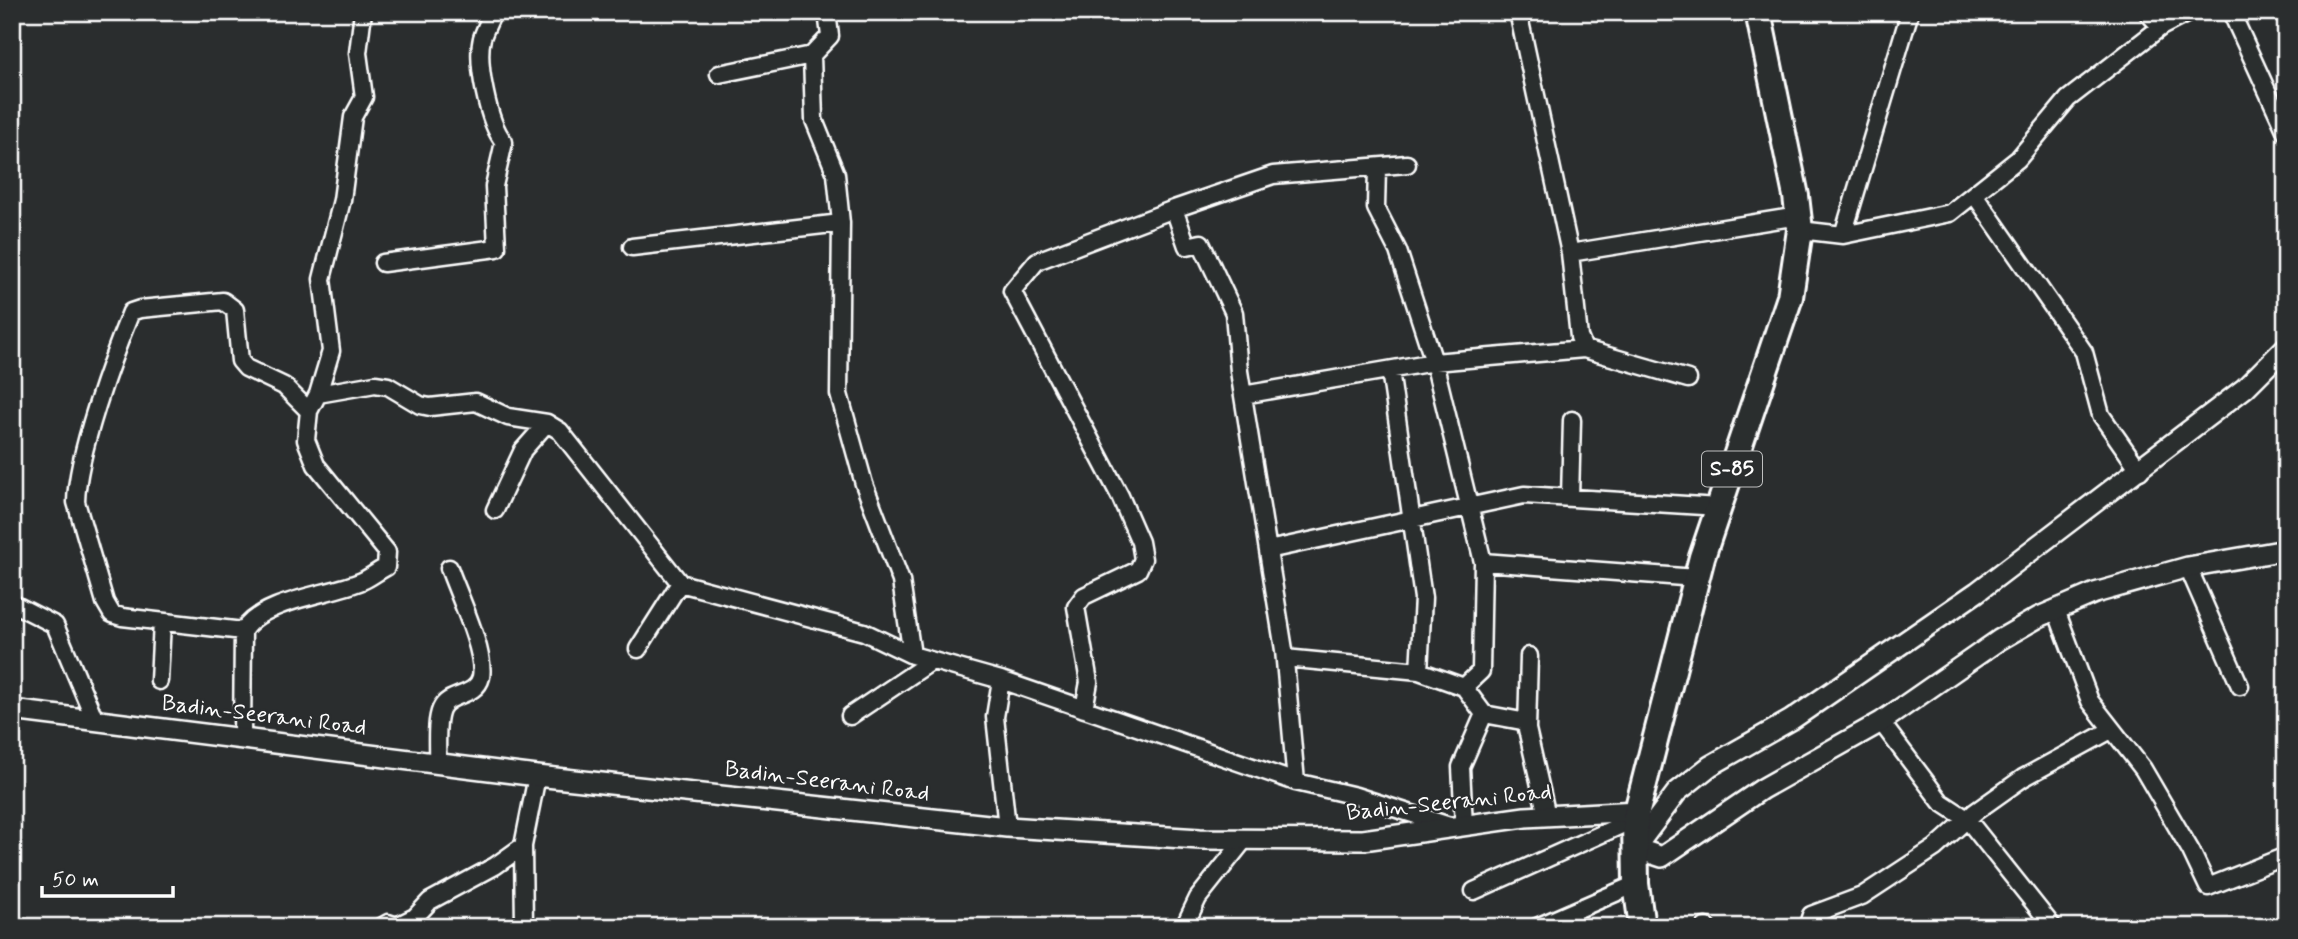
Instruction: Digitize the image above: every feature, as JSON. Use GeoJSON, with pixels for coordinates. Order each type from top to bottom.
{"type":"FeatureCollection","features":[{"type":"Feature","properties":{"kind":"main road","name":"S-85"},"geometry":{"type":"LineString","coordinates":[[1642,927],[1636,884],[1637,815],[1696,578],[1790,297],[1799,223],[1758,12]]}},
{"type":"Feature","properties":{"kind":"street"},"geometry":{"type":"LineString","coordinates":[[242,738],[243,631],[250,619],[314,594],[362,581],[386,567],[387,552],[316,465],[306,440],[309,411],[318,394],[331,351],[322,279],[342,200],[353,117],[365,97],[358,53],[363,12]]}},
{"type":"Feature","properties":{"kind":"street"},"geometry":{"type":"LineString","coordinates":[[383,263],[497,248],[494,186],[502,164],[504,142],[491,122],[480,60],[482,38],[493,12]]}},
{"type":"Feature","properties":{"kind":"street"},"geometry":{"type":"LineString","coordinates":[[719,74],[812,55],[830,36],[827,12]]}},
{"type":"Feature","properties":{"kind":"street"},"geometry":{"type":"LineString","coordinates":[[1518,12],[1570,253],[1579,337],[1584,349]]}},
{"type":"Feature","properties":{"kind":"street"},"geometry":{"type":"LineString","coordinates":[[1843,235],[1910,12]]}},
{"type":"Feature","properties":{"kind":"street"},"geometry":{"type":"LineString","coordinates":[[2147,12],[2161,27]]}},
{"type":"Feature","properties":{"kind":"street"},"geometry":{"type":"LineString","coordinates":[[1570,253],[1799,223],[1843,235],[1950,213],[2018,159],[2068,99],[2161,27],[2190,12]]}},
{"type":"Feature","properties":{"kind":"street"},"geometry":{"type":"LineString","coordinates":[[2231,12],[2286,132]]}},
{"type":"Feature","properties":{"kind":"street"},"geometry":{"type":"LineString","coordinates":[[812,55],[814,120],[836,174],[841,223],[839,394],[864,484],[901,581],[912,655]]}},
{"type":"Feature","properties":{"kind":"street"},"geometry":{"type":"LineString","coordinates":[[1084,709],[1089,682],[1076,607],[1084,596],[1138,570],[1143,559],[1140,542],[1121,496],[1012,291],[1037,261],[1273,175],[1407,164]]}},
{"type":"Feature","properties":{"kind":"street"},"geometry":{"type":"LineString","coordinates":[[1377,167],[1376,208],[1398,251],[1434,362],[1483,562],[1481,671],[1464,687]]}},
{"type":"Feature","properties":{"kind":"street"},"geometry":{"type":"LineString","coordinates":[[1974,194],[2084,352],[2101,415],[2140,471]]}},
{"type":"Feature","properties":{"kind":"street"},"geometry":{"type":"LineString","coordinates":[[1174,209],[1187,246],[1201,243],[1234,313],[1243,395],[1285,658],[1296,782]]}},
{"type":"Feature","properties":{"kind":"street"},"geometry":{"type":"LineString","coordinates":[[632,247],[841,223]]}},
{"type":"Feature","properties":{"kind":"street"},"geometry":{"type":"LineString","coordinates":[[243,631],[112,614],[105,602],[76,502],[77,485],[97,411],[131,313],[140,309],[223,301],[231,304],[240,361],[246,368],[284,386],[309,411]]}},
{"type":"Feature","properties":{"kind":"street"},"geometry":{"type":"LineString","coordinates":[[2286,347],[2245,388],[2140,471],[1977,592],[1791,720],[1710,766],[1677,792],[1635,848],[1662,857],[1762,789],[1881,722],[2000,640],[2056,610],[2095,593],[2188,567],[2286,550]]}},
{"type":"Feature","properties":{"kind":"street"},"geometry":{"type":"LineString","coordinates":[[1243,395],[1434,362],[1584,349],[1688,379]]}},
{"type":"Feature","properties":{"kind":"street"},"geometry":{"type":"LineString","coordinates":[[1390,370],[1423,598],[1419,671]]}},
{"type":"Feature","properties":{"kind":"street"},"geometry":{"type":"LineString","coordinates":[[318,394],[375,384],[388,386],[420,405],[430,407],[476,402],[508,417],[547,423],[560,431],[680,583],[864,632],[912,655],[1001,680],[1296,782],[1356,796],[1457,826],[1461,767],[1484,714]]}},
{"type":"Feature","properties":{"kind":"street"},"geometry":{"type":"LineString","coordinates":[[1570,498],[1572,420]]}},
{"type":"Feature","properties":{"kind":"street"},"geometry":{"type":"LineString","coordinates":[[495,510],[523,450],[547,423]]}},
{"type":"Feature","properties":{"kind":"street"},"geometry":{"type":"LineString","coordinates":[[1268,550],[1524,495],[1719,507]]}},
{"type":"Feature","properties":{"kind":"street"},"geometry":{"type":"LineString","coordinates":[[1483,562],[1696,578]]}},
{"type":"Feature","properties":{"kind":"street"},"geometry":{"type":"LineString","coordinates":[[2188,567],[2240,686]]}},
{"type":"Feature","properties":{"kind":"street"},"geometry":{"type":"LineString","coordinates":[[437,763],[440,710],[445,703],[475,689],[481,678],[481,661],[449,568]]}},
{"type":"Feature","properties":{"kind":"street"},"geometry":{"type":"LineString","coordinates":[[638,649],[680,583]]}},
{"type":"Feature","properties":{"kind":"street"},"geometry":{"type":"LineString","coordinates":[[12,603],[55,625],[95,720]]}},
{"type":"Feature","properties":{"kind":"street"},"geometry":{"type":"LineString","coordinates":[[2056,610],[2090,701],[2143,769],[2191,851],[2208,887],[2286,856]]}},
{"type":"Feature","properties":{"kind":"street"},"geometry":{"type":"LineString","coordinates":[[159,681],[162,622]]}},
{"type":"Feature","properties":{"kind":"street"},"geometry":{"type":"LineString","coordinates":[[1528,656],[1527,722],[1547,816]]}},
{"type":"Feature","properties":{"kind":"street"},"geometry":{"type":"LineString","coordinates":[[1285,658],[1419,671],[1464,687],[1484,714],[1527,722]]}},
{"type":"Feature","properties":{"kind":"street"},"geometry":{"type":"LineString","coordinates":[[850,716],[932,661]]}},
{"type":"Feature","properties":{"kind":"street"},"geometry":{"type":"LineString","coordinates":[[1001,680],[995,717],[1007,827]]}},
{"type":"Feature","properties":{"kind":"street","name":"Badin-Seerani Road"},"geometry":{"type":"LineString","coordinates":[[12,710],[537,776],[1007,827],[1245,839],[1363,840],[1547,816],[1637,815]]}},
{"type":"Feature","properties":{"kind":"street"},"geometry":{"type":"LineString","coordinates":[[1881,722],[1941,802],[1967,819],[2053,927]]}},
{"type":"Feature","properties":{"kind":"street"},"geometry":{"type":"LineString","coordinates":[[1807,927],[1811,915],[1862,896],[1935,848],[1967,819],[2023,778],[2111,730]]}},
{"type":"Feature","properties":{"kind":"street"},"geometry":{"type":"LineString","coordinates":[[524,927],[523,846],[537,776]]}},
{"type":"Feature","properties":{"kind":"street"},"geometry":{"type":"LineString","coordinates":[[1474,891],[1637,815]]}},
{"type":"Feature","properties":{"kind":"street"},"geometry":{"type":"LineString","coordinates":[[1184,927],[1198,898],[1245,839]]}},
{"type":"Feature","properties":{"kind":"street"},"geometry":{"type":"LineString","coordinates":[[381,927],[388,923],[397,926],[415,917],[430,901],[495,866],[523,846]]}},
{"type":"Feature","properties":{"kind":"street"},"geometry":{"type":"LineString","coordinates":[[1537,927],[1636,884]]}}]}
